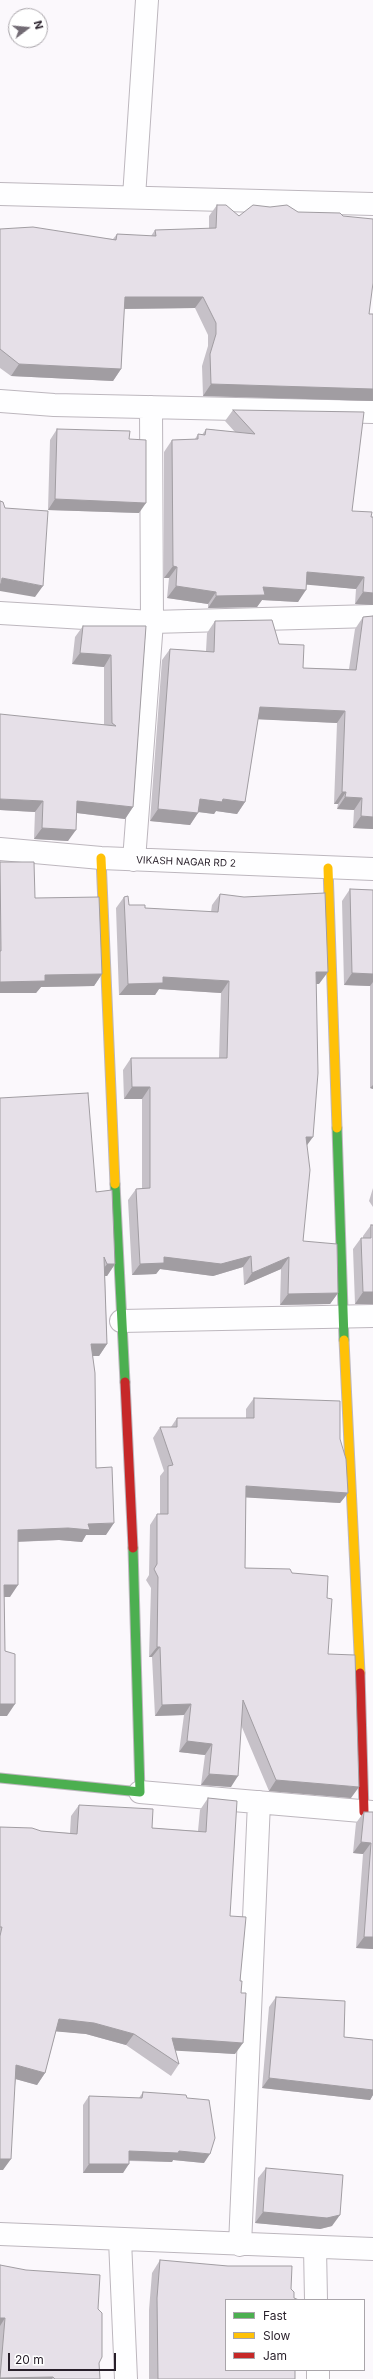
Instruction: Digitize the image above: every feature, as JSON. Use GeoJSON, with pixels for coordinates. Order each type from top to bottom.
{"type":"FeatureCollection","features":[{"type":"Feature","properties":{"kind":"street"},"geometry":{"type":"LineString","coordinates":[[134,197],[147,0]]}},
{"type":"Feature","properties":{"kind":"street"},"geometry":{"type":"LineString","coordinates":[[0,194],[373,204]]}},
{"type":"Feature","properties":{"kind":"street"},"geometry":{"type":"LineString","coordinates":[[0,401],[152,407],[373,412]]}},
{"type":"Feature","properties":{"kind":"street"},"geometry":{"type":"LineString","coordinates":[[134,860],[152,622],[152,407]]}},
{"type":"Feature","properties":{"kind":"street"},"geometry":{"type":"LineString","coordinates":[[0,613],[152,622],[373,616]]}},
{"type":"Feature","properties":{"kind":"street","name":"VIKASH NAGAR RD 2"},"geometry":{"type":"LineString","coordinates":[[0,849],[134,860],[328,868],[373,868]]}},
{"type":"Feature","properties":{"kind":"street"},"geometry":{"type":"LineString","coordinates":[[101,858],[121,1321],[130,1454],[140,1792]]}},
{"type":"Feature","properties":{"kind":"street"},"geometry":{"type":"LineString","coordinates":[[0,1778],[369,1812],[343,1316],[328,868]]}},
{"type":"Feature","properties":{"kind":"street"},"geometry":{"type":"LineString","coordinates":[[121,1321],[373,1316]]}},
{"type":"Feature","properties":{"kind":"street"},"geometry":{"type":"LineString","coordinates":[[240,2245],[259,1802]]}},
{"type":"Feature","properties":{"kind":"street"},"geometry":{"type":"LineString","coordinates":[[0,2234],[240,2245],[373,2249]]}},
{"type":"Feature","properties":{"kind":"street"},"geometry":{"type":"LineString","coordinates":[[120,2240],[126,2379]]}},
{"type":"Feature","properties":{"kind":"street"},"geometry":{"type":"LineString","coordinates":[[315,2248],[316,2299]]}},
{"type":"Feature","properties":{"kind":"building"},"geometry":{"type":"Polygon","coordinates":[[[217,205],[226,205],[239,216],[253,205],[270,207],[287,205],[298,212],[340,213],[343,216],[373,219],[373,283],[369,314],[373,314],[373,389],[211,384],[210,354],[216,334],[216,323],[203,297],[125,297],[121,369],[19,364],[0,349],[0,229],[33,227],[116,240],[117,234],[156,236],[155,230],[216,228],[217,205]]]}},
{"type":"Feature","properties":{"kind":"building"},"geometry":{"type":"Polygon","coordinates":[[[233,410],[364,412],[352,511],[372,512],[373,593],[363,592],[364,577],[307,572],[306,590],[263,587],[265,595],[216,596],[216,592],[176,586],[177,567],[173,566],[172,440],[198,439],[198,434],[205,435],[206,429],[255,434],[233,410]]]}},
{"type":"Feature","properties":{"kind":"building"},"geometry":{"type":"Polygon","coordinates":[[[57,429],[130,431],[129,439],[146,440],[146,503],[55,499],[57,429]]]}},
{"type":"Feature","properties":{"kind":"building"},"geometry":{"type":"Polygon","coordinates":[[[0,501],[3,502],[5,508],[48,511],[43,586],[2,578],[0,584],[0,501]]]}},
{"type":"Feature","properties":{"kind":"building"},"geometry":{"type":"Polygon","coordinates":[[[373,616],[373,817],[361,816],[362,798],[345,797],[346,792],[342,792],[345,711],[260,707],[245,802],[223,799],[222,802],[200,799],[198,813],[158,809],[170,649],[214,652],[215,621],[272,620],[279,644],[304,645],[303,668],[356,670],[363,617],[373,616]]]}},
{"type":"Feature","properties":{"kind":"building"},"geometry":{"type":"Polygon","coordinates":[[[83,626],[146,626],[133,807],[77,801],[76,830],[42,828],[43,801],[0,799],[0,714],[116,726],[112,723],[111,655],[80,653],[83,626]]]}},
{"type":"Feature","properties":{"kind":"building"},"geometry":{"type":"Polygon","coordinates":[[[0,862],[34,862],[35,898],[99,897],[102,974],[45,975],[45,981],[0,982],[0,862]]]}},
{"type":"Feature","properties":{"kind":"building"},"geometry":{"type":"Polygon","coordinates":[[[350,889],[373,890],[373,974],[352,973],[350,889]]]}},
{"type":"Feature","properties":{"kind":"building"},"geometry":{"type":"Polygon","coordinates":[[[325,893],[328,972],[316,972],[318,1073],[313,1137],[306,1137],[310,1170],[303,1241],[337,1244],[338,1293],[288,1294],[289,1257],[252,1273],[251,1256],[221,1264],[164,1257],[164,1263],[140,1264],[136,1189],[150,1188],[150,1087],[132,1087],[131,1058],[227,1058],[229,981],[163,977],[163,983],[128,984],[124,897],[128,896],[129,905],[145,905],[145,908],[218,912],[220,894],[244,897],[325,893]]]}},
{"type":"Feature","properties":{"kind":"building"},"geometry":{"type":"Polygon","coordinates":[[[88,1093],[96,1192],[112,1190],[115,1264],[107,1264],[104,1257],[107,1344],[91,1344],[95,1373],[96,1468],[112,1467],[114,1523],[88,1524],[90,1530],[68,1528],[18,1530],[18,1585],[4,1585],[5,1651],[15,1654],[15,1704],[0,1704],[0,1098],[88,1093]]]}},
{"type":"Feature","properties":{"kind":"building"},"geometry":{"type":"Polygon","coordinates":[[[371,1225],[373,1225],[373,1292],[363,1292],[361,1238],[371,1238],[371,1225]]]}},
{"type":"Feature","properties":{"kind":"building"},"geometry":{"type":"Polygon","coordinates":[[[254,1398],[340,1401],[340,1439],[346,1459],[348,1493],[246,1486],[245,1568],[290,1569],[292,1573],[328,1576],[327,1598],[332,1599],[328,1654],[355,1655],[359,1787],[276,1780],[243,1700],[238,1776],[209,1774],[212,1744],[187,1741],[191,1704],[162,1705],[160,1647],[157,1647],[158,1577],[154,1569],[157,1564],[157,1514],[168,1514],[168,1466],[173,1465],[160,1427],[177,1427],[177,1418],[254,1418],[254,1398]]]}},
{"type":"Feature","properties":{"kind":"building"},"geometry":{"type":"Polygon","coordinates":[[[208,1798],[237,1801],[230,1916],[246,1917],[240,1981],[242,1981],[241,1993],[246,1993],[243,2043],[172,2038],[179,2064],[134,2034],[94,2023],[59,2019],[45,2073],[16,2065],[11,2159],[0,2159],[0,1936],[2,1927],[0,1927],[0,1827],[32,1828],[41,1831],[77,1834],[79,1805],[153,1809],[152,1828],[206,1832],[208,1798]]]}},
{"type":"Feature","properties":{"kind":"building"},"geometry":{"type":"Polygon","coordinates":[[[364,1812],[373,1812],[373,1937],[364,1937],[371,1843],[361,1842],[364,1812]]]}},
{"type":"Feature","properties":{"kind":"building"},"geometry":{"type":"Polygon","coordinates":[[[276,1997],[345,2001],[344,2037],[373,2040],[373,2090],[269,2078],[276,1997]]]}},
{"type":"Feature","properties":{"kind":"building"},"geometry":{"type":"Polygon","coordinates":[[[143,2092],[186,2095],[187,2098],[209,2100],[215,2138],[210,2154],[179,2151],[178,2153],[129,2151],[129,2164],[89,2164],[89,2096],[142,2098],[143,2092]]]}},
{"type":"Feature","properties":{"kind":"building"},"geometry":{"type":"Polygon","coordinates":[[[266,2168],[343,2175],[340,2215],[327,2218],[263,2212],[266,2168]]]}},
{"type":"Feature","properties":{"kind":"building"},"geometry":{"type":"Polygon","coordinates":[[[160,2260],[228,2266],[292,2266],[291,2289],[294,2292],[294,2298],[296,2299],[225,2299],[225,2371],[295,2371],[295,2379],[158,2379],[157,2298],[160,2260]]]}},
{"type":"Feature","properties":{"kind":"building"},"geometry":{"type":"Polygon","coordinates":[[[0,2265],[26,2270],[100,2275],[98,2309],[102,2313],[102,2357],[99,2363],[100,2379],[55,2379],[53,2377],[0,2378],[5,2318],[0,2318],[0,2265]]]}},
{"type":"Feature","properties":{"kind":"traffic: fast"},"geometry":{"type":"LineString","coordinates":[[337,1128],[344,1340]]}},
{"type":"Feature","properties":{"kind":"traffic: fast"},"geometry":{"type":"LineString","coordinates":[[115,1184],[125,1382]]}},
{"type":"Feature","properties":{"kind":"traffic: fast"},"geometry":{"type":"LineString","coordinates":[[0,1778],[140,1792],[133,1548]]}},
{"type":"Feature","properties":{"kind":"traffic: slow"},"geometry":{"type":"LineString","coordinates":[[101,858],[115,1184]]}},
{"type":"Feature","properties":{"kind":"traffic: slow"},"geometry":{"type":"LineString","coordinates":[[328,868],[337,1128]]}},
{"type":"Feature","properties":{"kind":"traffic: slow"},"geometry":{"type":"LineString","coordinates":[[344,1340],[360,1673]]}},
{"type":"Feature","properties":{"kind":"traffic: jam"},"geometry":{"type":"LineString","coordinates":[[125,1382],[133,1548]]}},
{"type":"Feature","properties":{"kind":"traffic: jam"},"geometry":{"type":"LineString","coordinates":[[360,1673],[364,1812]]}}]}
